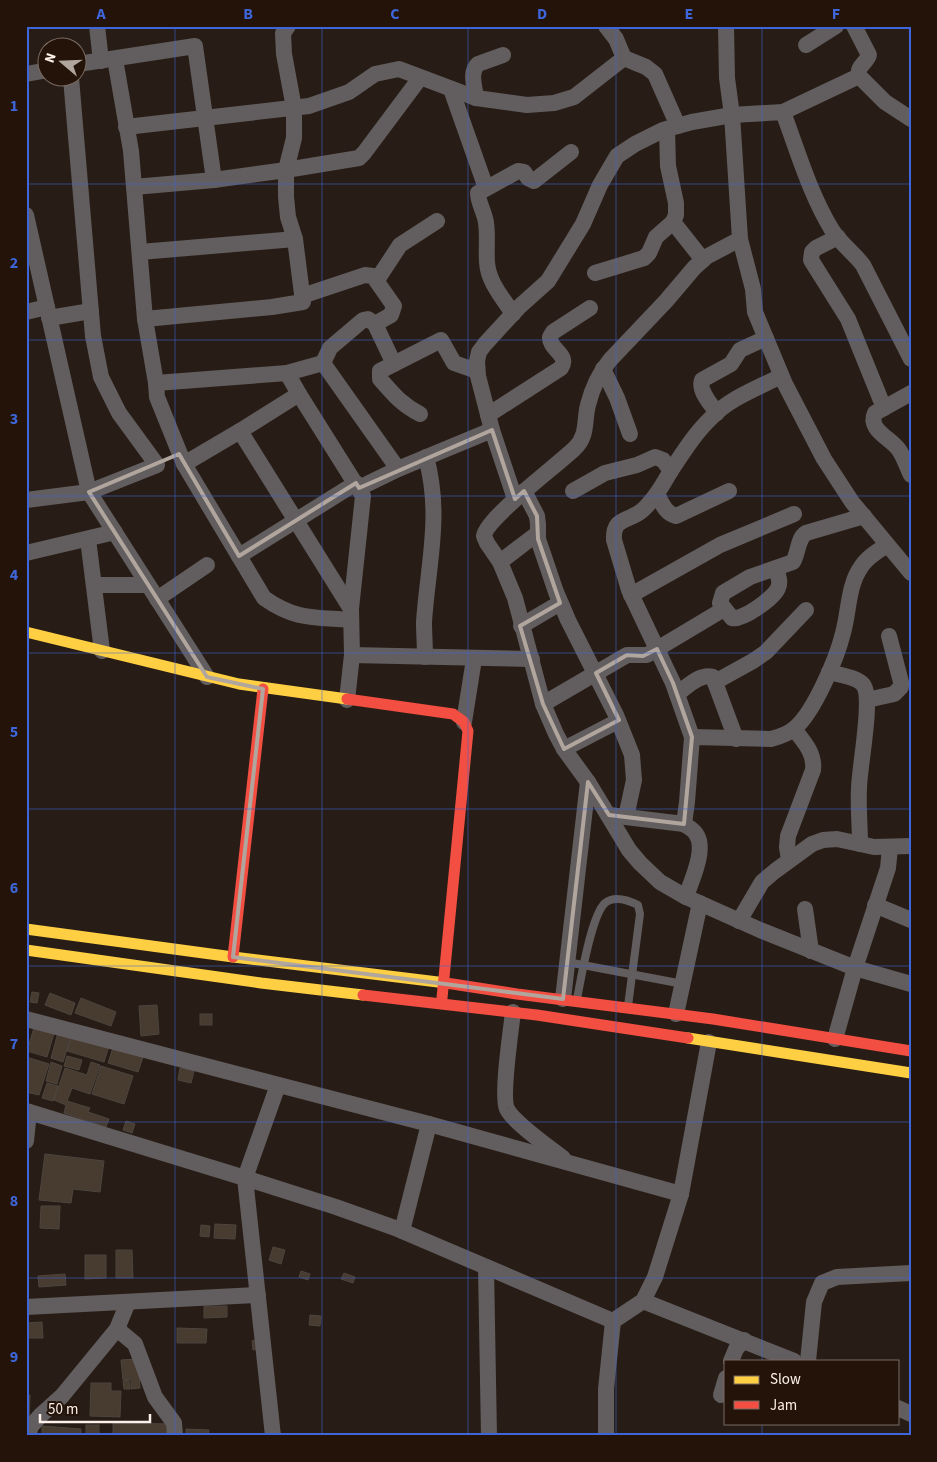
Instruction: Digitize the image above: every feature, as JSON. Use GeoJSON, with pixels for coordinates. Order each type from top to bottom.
{"type":"FeatureCollection","features":[{"type":"Feature","properties":{"kind":"main road"},"geometry":{"type":"LineString","coordinates":[[26,632],[263,689],[453,714],[464,722],[468,731],[441,1003]]}},
{"type":"Feature","properties":{"kind":"main road"},"geometry":{"type":"LineString","coordinates":[[233,957],[263,689]]}},
{"type":"Feature","properties":{"kind":"main road"},"geometry":{"type":"LineString","coordinates":[[26,929],[233,957],[443,982],[517,994],[676,1014],[911,1051]]}},
{"type":"Feature","properties":{"kind":"main road"},"geometry":{"type":"LineString","coordinates":[[26,950],[261,983],[513,1012],[911,1073]]}},
{"type":"Feature","properties":{"kind":"street"},"geometry":{"type":"LineString","coordinates":[[97,26],[126,127],[134,187],[145,319],[157,397],[181,459],[264,598],[278,608],[300,616],[350,615]]}},
{"type":"Feature","properties":{"kind":"street"},"geometry":{"type":"LineString","coordinates":[[145,319],[272,307],[303,302],[295,239],[288,217],[286,197],[286,170],[294,138],[294,108],[284,54],[283,33],[288,26]]}},
{"type":"Feature","properties":{"kind":"street"},"geometry":{"type":"LineString","coordinates":[[595,273],[644,258],[649,253],[660,233],[673,222],[677,211],[668,166],[673,128],[655,74],[642,64],[624,58],[616,39],[606,26]]}},
{"type":"Feature","properties":{"kind":"street"},"geometry":{"type":"LineString","coordinates":[[726,26],[727,78],[732,115],[740,239],[753,289],[755,312],[781,376],[824,459],[852,502],[911,573]]}},
{"type":"Feature","properties":{"kind":"street"},"geometry":{"type":"LineString","coordinates":[[806,45],[836,26]]}},
{"type":"Feature","properties":{"kind":"street"},"geometry":{"type":"LineString","coordinates":[[854,26],[869,55],[868,59],[858,70],[859,76],[885,102],[911,119]]}},
{"type":"Feature","properties":{"kind":"street"},"geometry":{"type":"LineString","coordinates":[[88,62],[195,46],[214,180]]}},
{"type":"Feature","properties":{"kind":"street"},"geometry":{"type":"LineString","coordinates":[[476,98],[472,73],[474,67],[504,55]]}},
{"type":"Feature","properties":{"kind":"street"},"geometry":{"type":"LineString","coordinates":[[126,127],[309,106],[349,92],[375,74],[399,69],[476,98],[527,105],[554,103],[574,97],[624,58]]}},
{"type":"Feature","properties":{"kind":"street"},"geometry":{"type":"LineString","coordinates":[[626,817],[634,780],[632,755],[596,673],[560,602],[538,539],[537,516],[520,495],[490,422],[478,371],[479,352],[513,314],[548,280],[583,224],[600,185],[617,156],[635,144],[673,128],[732,115],[783,112],[859,76]]}},
{"type":"Feature","properties":{"kind":"street"},"geometry":{"type":"LineString","coordinates":[[134,187],[214,180],[359,158],[420,78]]}},
{"type":"Feature","properties":{"kind":"street"},"geometry":{"type":"LineString","coordinates":[[72,88],[93,336],[101,377],[119,413],[157,465]]}},
{"type":"Feature","properties":{"kind":"street"},"geometry":{"type":"LineString","coordinates":[[451,89],[486,188]]}},
{"type":"Feature","properties":{"kind":"street"},"geometry":{"type":"LineString","coordinates":[[783,112],[811,186],[833,232],[863,265],[911,359]]}},
{"type":"Feature","properties":{"kind":"street"},"geometry":{"type":"LineString","coordinates":[[513,314],[493,283],[489,273],[487,263],[487,229],[478,193],[521,170],[528,178],[534,181],[571,152]]}},
{"type":"Feature","properties":{"kind":"street"},"geometry":{"type":"LineString","coordinates":[[26,215],[89,492],[207,677]]}},
{"type":"Feature","properties":{"kind":"street"},"geometry":{"type":"LineString","coordinates":[[377,280],[400,245],[437,221]]}},
{"type":"Feature","properties":{"kind":"street"},"geometry":{"type":"LineString","coordinates":[[673,222],[703,260]]}},
{"type":"Feature","properties":{"kind":"street"},"geometry":{"type":"LineString","coordinates":[[838,237],[816,248],[812,252],[812,260],[848,319],[884,408]]}},
{"type":"Feature","properties":{"kind":"street"},"geometry":{"type":"LineString","coordinates":[[140,252],[295,239]]}},
{"type":"Feature","properties":{"kind":"street"},"geometry":{"type":"LineString","coordinates":[[740,239],[703,260],[603,369],[588,403],[586,426],[577,446],[520,495],[484,532],[487,543],[500,562],[515,598],[543,704],[564,748],[588,782],[629,850],[640,863],[660,882],[693,900],[855,968],[911,984]]}},
{"type":"Feature","properties":{"kind":"street"},"geometry":{"type":"LineString","coordinates":[[302,296],[365,275],[373,276],[394,306],[391,315],[375,324]]}},
{"type":"Feature","properties":{"kind":"street"},"geometry":{"type":"LineString","coordinates":[[239,556],[357,486],[426,457],[490,422],[561,368],[564,362],[563,357],[552,345],[550,336],[553,332],[590,308]]}},
{"type":"Feature","properties":{"kind":"street"},"geometry":{"type":"LineString","coordinates":[[26,312],[91,310]]}},
{"type":"Feature","properties":{"kind":"street"},"geometry":{"type":"LineString","coordinates":[[156,383],[287,373],[323,363],[330,348],[363,320],[368,318],[375,324],[394,364]]}},
{"type":"Feature","properties":{"kind":"street"},"geometry":{"type":"LineString","coordinates":[[717,413],[701,389],[700,383],[702,380],[732,364],[740,350],[766,338]]}},
{"type":"Feature","properties":{"kind":"street"},"geometry":{"type":"LineString","coordinates":[[420,414],[406,406],[380,378],[380,372],[441,340],[454,363],[478,371]]}},
{"type":"Feature","properties":{"kind":"street"},"geometry":{"type":"LineString","coordinates":[[323,363],[398,468]]}},
{"type":"Feature","properties":{"kind":"street"},"geometry":{"type":"LineString","coordinates":[[603,369],[618,398],[630,434]]}},
{"type":"Feature","properties":{"kind":"street"},"geometry":{"type":"LineString","coordinates":[[287,373],[362,496],[350,615],[352,655],[347,700]]}},
{"type":"Feature","properties":{"kind":"street"},"geometry":{"type":"LineString","coordinates":[[684,824],[692,737],[677,694],[631,595],[614,540],[614,532],[616,526],[621,521],[644,509],[657,494],[671,470],[698,432],[717,413],[729,403],[781,376]]}},
{"type":"Feature","properties":{"kind":"street"},"geometry":{"type":"LineString","coordinates":[[911,393],[874,413],[872,423],[899,451],[911,475]]}},
{"type":"Feature","properties":{"kind":"street"},"geometry":{"type":"LineString","coordinates":[[26,500],[89,492],[157,465],[181,459],[240,432],[299,394]]}},
{"type":"Feature","properties":{"kind":"street"},"geometry":{"type":"LineString","coordinates":[[240,432],[296,521],[350,615]]}},
{"type":"Feature","properties":{"kind":"street"},"geometry":{"type":"LineString","coordinates":[[425,656],[424,623],[434,539],[432,476],[426,457]]}},
{"type":"Feature","properties":{"kind":"street"},"geometry":{"type":"LineString","coordinates":[[573,491],[605,473],[636,465],[655,457],[663,460],[671,470]]}},
{"type":"Feature","properties":{"kind":"street"},"geometry":{"type":"LineString","coordinates":[[657,494],[666,510],[676,516],[728,491]]}},
{"type":"Feature","properties":{"kind":"street"},"geometry":{"type":"LineString","coordinates":[[631,595],[720,545],[794,514]]}},
{"type":"Feature","properties":{"kind":"street"},"geometry":{"type":"LineString","coordinates":[[776,569],[779,576],[778,589],[749,614],[736,619],[732,618],[720,602],[722,593],[740,582],[794,562],[802,535],[864,516]]}},
{"type":"Feature","properties":{"kind":"street"},"geometry":{"type":"LineString","coordinates":[[26,553],[115,532]]}},
{"type":"Feature","properties":{"kind":"street"},"geometry":{"type":"LineString","coordinates":[[500,562],[538,533]]}},
{"type":"Feature","properties":{"kind":"street"},"geometry":{"type":"LineString","coordinates":[[88,538],[102,651]]}},
{"type":"Feature","properties":{"kind":"street"},"geometry":{"type":"LineString","coordinates":[[692,737],[771,739],[794,729],[805,718],[829,672],[843,634],[856,575],[860,567],[868,558],[887,545]]}},
{"type":"Feature","properties":{"kind":"street"},"geometry":{"type":"LineString","coordinates":[[157,599],[207,565]]}},
{"type":"Feature","properties":{"kind":"street"},"geometry":{"type":"LineString","coordinates":[[94,585],[148,585]]}},
{"type":"Feature","properties":{"kind":"street"},"geometry":{"type":"LineString","coordinates":[[521,626],[560,602]]}},
{"type":"Feature","properties":{"kind":"street"},"geometry":{"type":"LineString","coordinates":[[543,704],[627,655],[643,656],[724,609]]}},
{"type":"Feature","properties":{"kind":"street"},"geometry":{"type":"LineString","coordinates":[[716,682],[766,652],[806,610]]}},
{"type":"Feature","properties":{"kind":"street"},"geometry":{"type":"LineString","coordinates":[[867,700],[894,694],[901,687],[888,636]]}},
{"type":"Feature","properties":{"kind":"street"},"geometry":{"type":"LineString","coordinates":[[352,655],[532,659]]}},
{"type":"Feature","properties":{"kind":"street"},"geometry":{"type":"LineString","coordinates":[[464,722],[474,659]]}},
{"type":"Feature","properties":{"kind":"street"},"geometry":{"type":"LineString","coordinates":[[829,672],[859,681],[866,690],[866,722],[859,789],[860,844]]}},
{"type":"Feature","properties":{"kind":"street"},"geometry":{"type":"LineString","coordinates":[[677,694],[702,677],[713,677],[736,739]]}},
{"type":"Feature","properties":{"kind":"street"},"geometry":{"type":"LineString","coordinates":[[564,748],[618,721]]}},
{"type":"Feature","properties":{"kind":"street"},"geometry":{"type":"LineString","coordinates":[[789,860],[788,836],[813,770],[814,762],[811,751],[794,729]]}},
{"type":"Feature","properties":{"kind":"street"},"geometry":{"type":"LineString","coordinates":[[569,1000],[567,962],[588,782]]}},
{"type":"Feature","properties":{"kind":"street"},"geometry":{"type":"LineString","coordinates":[[609,815],[684,824],[696,833],[700,843],[683,984],[676,1014]]}},
{"type":"Feature","properties":{"kind":"street"},"geometry":{"type":"LineString","coordinates":[[739,920],[762,882],[812,844],[823,840],[837,839],[874,847],[911,846]]}},
{"type":"Feature","properties":{"kind":"street"},"geometry":{"type":"LineString","coordinates":[[835,1039],[855,968],[888,868],[890,848]]}},
{"type":"Feature","properties":{"kind":"street"},"geometry":{"type":"LineString","coordinates":[[875,906],[911,920]]}},
{"type":"Feature","properties":{"kind":"street"},"geometry":{"type":"LineString","coordinates":[[805,909],[812,951]]}},
{"type":"Feature","properties":{"kind":"street"},"geometry":{"type":"LineString","coordinates":[[513,1012],[504,1094],[507,1109],[516,1120],[568,1162]]}},
{"type":"Feature","properties":{"kind":"street"},"geometry":{"type":"LineString","coordinates":[[26,1019],[429,1124],[682,1194]]}},
{"type":"Feature","properties":{"kind":"street"},"geometry":{"type":"LineString","coordinates":[[613,1321],[643,1301],[655,1277],[682,1194],[709,1042]]}},
{"type":"Feature","properties":{"kind":"street"},"geometry":{"type":"LineString","coordinates":[[273,1436],[245,1178],[278,1085]]}},
{"type":"Feature","properties":{"kind":"street"},"geometry":{"type":"LineString","coordinates":[[26,1141],[28,1112],[245,1178],[402,1230],[613,1321]]}},
{"type":"Feature","properties":{"kind":"street"},"geometry":{"type":"LineString","coordinates":[[402,1230],[429,1124]]}},
{"type":"Feature","properties":{"kind":"street"},"geometry":{"type":"LineString","coordinates":[[486,1267],[488,1436]]}},
{"type":"Feature","properties":{"kind":"street"},"geometry":{"type":"LineString","coordinates":[[808,1360],[814,1302],[822,1283],[837,1278],[911,1273]]}},
{"type":"Feature","properties":{"kind":"street"},"geometry":{"type":"LineString","coordinates":[[26,1307],[258,1295]]}},
{"type":"Feature","properties":{"kind":"street"},"geometry":{"type":"LineString","coordinates":[[643,1301],[792,1360]]}},
{"type":"Feature","properties":{"kind":"street"},"geometry":{"type":"LineString","coordinates":[[28,1436],[31,1426],[62,1396],[117,1329],[128,1302]]}},
{"type":"Feature","properties":{"kind":"street"},"geometry":{"type":"LineString","coordinates":[[606,1436],[606,1389],[613,1321]]}},
{"type":"Feature","properties":{"kind":"street"},"geometry":{"type":"LineString","coordinates":[[117,1329],[135,1344],[154,1396],[174,1424],[175,1436]]}},
{"type":"Feature","properties":{"kind":"street"},"geometry":{"type":"LineString","coordinates":[[730,1360],[736,1349],[744,1340]]}},
{"type":"Feature","properties":{"kind":"street"},"geometry":{"type":"LineString","coordinates":[[721,1394],[724,1384]]}},
{"type":"Feature","properties":{"kind":"lane"},"geometry":{"type":"LineString","coordinates":[[569,1000],[585,966],[594,924],[600,910],[606,903],[614,899],[624,899],[638,904],[640,914],[627,1008]]}},
{"type":"Feature","properties":{"kind":"lane"},"geometry":{"type":"LineString","coordinates":[[567,962],[683,984]]}},
{"type":"Feature","properties":{"kind":"highlighted area"},"geometry":{"type":"Polygon","coordinates":[[[492,430],[515,499],[524,491],[537,516],[538,539],[560,603],[520,626],[543,704],[564,749],[619,720],[596,673],[627,655],[643,656],[657,649],[673,683],[692,737],[684,824],[609,815],[588,782],[563,999],[233,957],[263,689],[207,677],[89,492],[179,454],[239,556],[356,483],[359,488],[492,430]]]}},
{"type":"Feature","properties":{"kind":"building"},"geometry":{"type":"Polygon","coordinates":[[[32,992],[39,993],[37,1003],[30,1002],[32,992]]]}},
{"type":"Feature","properties":{"kind":"building"},"geometry":{"type":"Polygon","coordinates":[[[50,993],[75,1003],[71,1015],[45,1005],[50,993]]]}},
{"type":"Feature","properties":{"kind":"building"},"geometry":{"type":"Polygon","coordinates":[[[81,998],[116,1012],[111,1026],[75,1013],[81,998]]]}},
{"type":"Feature","properties":{"kind":"building"},"geometry":{"type":"Polygon","coordinates":[[[157,1005],[159,1034],[141,1036],[139,1006],[157,1005]]]}},
{"type":"Feature","properties":{"kind":"building"},"geometry":{"type":"Polygon","coordinates":[[[200,1014],[212,1014],[212,1025],[200,1025],[200,1014]]]}},
{"type":"Feature","properties":{"kind":"building"},"geometry":{"type":"Polygon","coordinates":[[[35,1024],[55,1030],[47,1057],[27,1051],[35,1024]]]}},
{"type":"Feature","properties":{"kind":"building"},"geometry":{"type":"Polygon","coordinates":[[[59,1029],[72,1033],[63,1062],[51,1058],[59,1029]]]}},
{"type":"Feature","properties":{"kind":"building"},"geometry":{"type":"Polygon","coordinates":[[[73,1032],[110,1043],[104,1062],[67,1051],[73,1032]]]}},
{"type":"Feature","properties":{"kind":"building"},"geometry":{"type":"Polygon","coordinates":[[[114,1045],[144,1054],[138,1072],[108,1063],[114,1045]]]}},
{"type":"Feature","properties":{"kind":"building"},"geometry":{"type":"Polygon","coordinates":[[[67,1056],[82,1060],[79,1070],[64,1066],[67,1056]]]}},
{"type":"Feature","properties":{"kind":"building"},"geometry":{"type":"Polygon","coordinates":[[[26,1057],[49,1064],[39,1095],[26,1092],[26,1057]]]}},
{"type":"Feature","properties":{"kind":"building"},"geometry":{"type":"Polygon","coordinates":[[[51,1062],[62,1066],[57,1084],[46,1081],[51,1062]]]}},
{"type":"Feature","properties":{"kind":"building"},"geometry":{"type":"Polygon","coordinates":[[[91,1062],[100,1065],[90,1094],[72,1088],[67,1101],[90,1108],[88,1112],[109,1119],[106,1127],[64,1113],[66,1105],[54,1100],[65,1068],[87,1075],[91,1062]]]}},
{"type":"Feature","properties":{"kind":"building"},"geometry":{"type":"Polygon","coordinates":[[[101,1066],[133,1076],[124,1104],[92,1094],[101,1066]]]}},
{"type":"Feature","properties":{"kind":"building"},"geometry":{"type":"Polygon","coordinates":[[[180,1068],[194,1071],[191,1083],[178,1080],[180,1068]]]}},
{"type":"Feature","properties":{"kind":"building"},"geometry":{"type":"Polygon","coordinates":[[[47,1083],[58,1086],[53,1101],[42,1098],[47,1083]]]}},
{"type":"Feature","properties":{"kind":"building"},"geometry":{"type":"Polygon","coordinates":[[[126,1121],[135,1124],[132,1133],[123,1130],[126,1121]]]}},
{"type":"Feature","properties":{"kind":"building"},"geometry":{"type":"Polygon","coordinates":[[[45,1154],[104,1161],[100,1192],[73,1189],[71,1203],[39,1200],[45,1154]]]}},
{"type":"Feature","properties":{"kind":"building"},"geometry":{"type":"Polygon","coordinates":[[[41,1206],[60,1206],[59,1229],[40,1228],[41,1206]]]}},
{"type":"Feature","properties":{"kind":"building"},"geometry":{"type":"Polygon","coordinates":[[[215,1224],[236,1225],[235,1239],[214,1238],[215,1224]]]}},
{"type":"Feature","properties":{"kind":"building"},"geometry":{"type":"Polygon","coordinates":[[[201,1225],[210,1226],[209,1237],[200,1236],[201,1225]]]}},
{"type":"Feature","properties":{"kind":"building"},"geometry":{"type":"Polygon","coordinates":[[[273,1247],[285,1250],[281,1264],[269,1260],[273,1247]]]}},
{"type":"Feature","properties":{"kind":"building"},"geometry":{"type":"Polygon","coordinates":[[[116,1250],[132,1250],[133,1278],[116,1278],[116,1250]]]}},
{"type":"Feature","properties":{"kind":"building"},"geometry":{"type":"Polygon","coordinates":[[[85,1255],[106,1255],[106,1278],[85,1279],[85,1255]]]}},
{"type":"Feature","properties":{"kind":"building"},"geometry":{"type":"Polygon","coordinates":[[[301,1271],[310,1274],[308,1280],[299,1277],[301,1271]]]}},
{"type":"Feature","properties":{"kind":"building"},"geometry":{"type":"Polygon","coordinates":[[[344,1273],[355,1277],[353,1283],[341,1279],[344,1273]]]}},
{"type":"Feature","properties":{"kind":"building"},"geometry":{"type":"Polygon","coordinates":[[[65,1274],[66,1285],[39,1287],[38,1276],[65,1274]]]}},
{"type":"Feature","properties":{"kind":"building"},"geometry":{"type":"Polygon","coordinates":[[[204,1306],[227,1306],[227,1317],[204,1318],[204,1306]]]}},
{"type":"Feature","properties":{"kind":"building"},"geometry":{"type":"Polygon","coordinates":[[[310,1315],[321,1316],[320,1326],[309,1325],[310,1315]]]}},
{"type":"Feature","properties":{"kind":"building"},"geometry":{"type":"Polygon","coordinates":[[[42,1322],[43,1338],[26,1338],[26,1323],[42,1322]]]}},
{"type":"Feature","properties":{"kind":"building"},"geometry":{"type":"Polygon","coordinates":[[[177,1328],[207,1329],[206,1343],[177,1343],[177,1328]]]}},
{"type":"Feature","properties":{"kind":"building"},"geometry":{"type":"Polygon","coordinates":[[[260,1339],[261,1348],[253,1350],[252,1341],[260,1339]]]}},
{"type":"Feature","properties":{"kind":"building"},"geometry":{"type":"Polygon","coordinates":[[[138,1359],[140,1388],[131,1389],[131,1379],[123,1380],[121,1360],[138,1359]]]}},
{"type":"Feature","properties":{"kind":"building"},"geometry":{"type":"Polygon","coordinates":[[[129,1380],[130,1389],[124,1389],[123,1381],[129,1380]]]}},
{"type":"Feature","properties":{"kind":"building"},"geometry":{"type":"Polygon","coordinates":[[[91,1383],[111,1383],[111,1391],[121,1391],[120,1417],[90,1416],[91,1383]]]}},
{"type":"Feature","properties":{"kind":"building"},"geometry":{"type":"Polygon","coordinates":[[[26,1395],[30,1395],[29,1421],[26,1421],[26,1395]]]}},
{"type":"Feature","properties":{"kind":"building"},"geometry":{"type":"Polygon","coordinates":[[[113,1423],[173,1424],[173,1436],[113,1436],[113,1423]]]}},
{"type":"Feature","properties":{"kind":"building"},"geometry":{"type":"Polygon","coordinates":[[[86,1425],[99,1425],[99,1436],[86,1436],[86,1425]]]}},
{"type":"Feature","properties":{"kind":"building"},"geometry":{"type":"Polygon","coordinates":[[[42,1426],[81,1429],[81,1436],[42,1436],[42,1426]]]}},
{"type":"Feature","properties":{"kind":"building"},"geometry":{"type":"Polygon","coordinates":[[[186,1429],[209,1430],[208,1436],[186,1436],[186,1429]]]}},
{"type":"Feature","properties":{"kind":"traffic: slow"},"geometry":{"type":"LineString","coordinates":[[26,632],[239,684],[347,699]]}},
{"type":"Feature","properties":{"kind":"traffic: slow"},"geometry":{"type":"LineString","coordinates":[[26,929],[446,983]]}},
{"type":"Feature","properties":{"kind":"traffic: slow"},"geometry":{"type":"LineString","coordinates":[[26,950],[261,983],[363,995]]}},
{"type":"Feature","properties":{"kind":"traffic: slow"},"geometry":{"type":"LineString","coordinates":[[688,1038],[911,1073]]}},
{"type":"Feature","properties":{"kind":"traffic: jam"},"geometry":{"type":"LineString","coordinates":[[233,957],[263,689]]}},
{"type":"Feature","properties":{"kind":"traffic: jam"},"geometry":{"type":"LineString","coordinates":[[347,699],[453,714],[464,722],[468,731],[442,998]]}},
{"type":"Feature","properties":{"kind":"traffic: jam"},"geometry":{"type":"LineString","coordinates":[[446,983],[713,1019],[911,1051]]}},
{"type":"Feature","properties":{"kind":"traffic: jam"},"geometry":{"type":"LineString","coordinates":[[363,995],[537,1015],[688,1038]]}}]}
